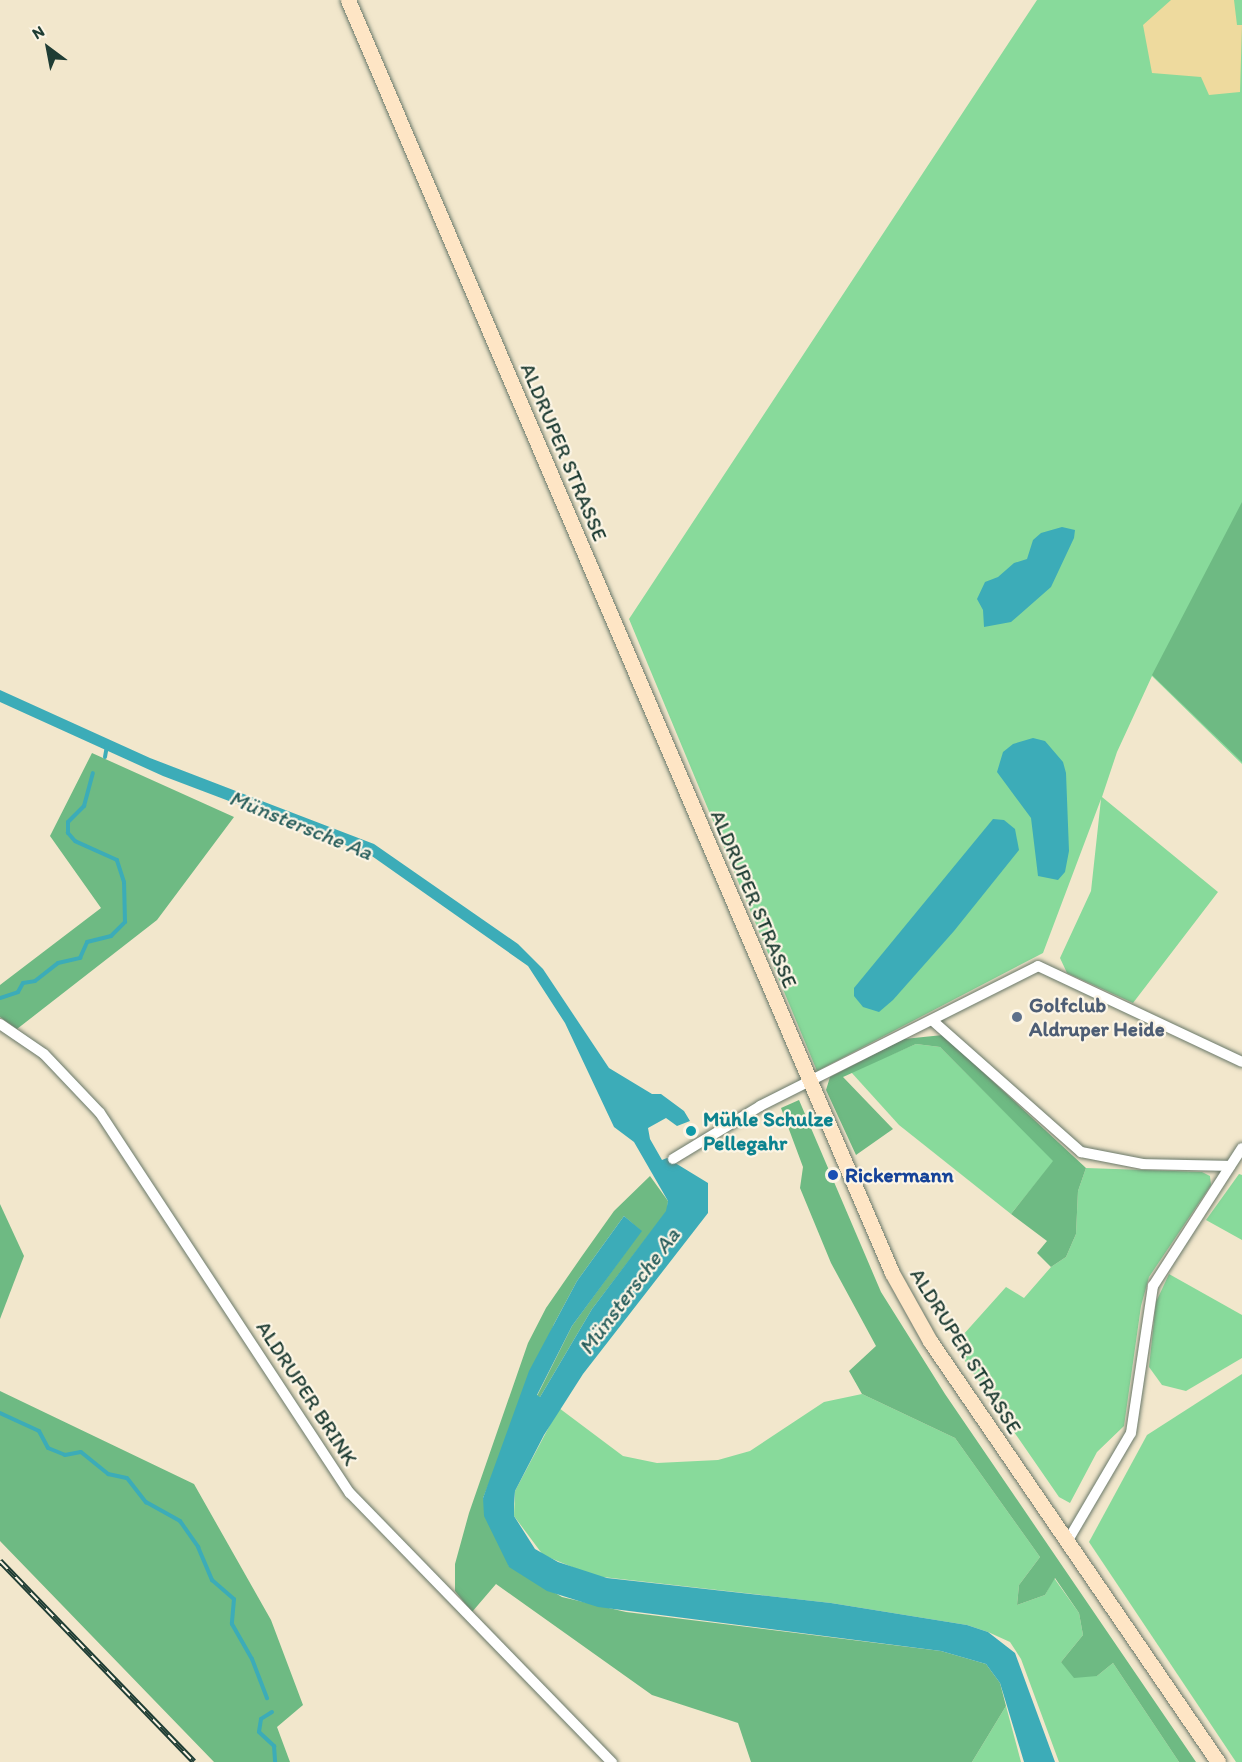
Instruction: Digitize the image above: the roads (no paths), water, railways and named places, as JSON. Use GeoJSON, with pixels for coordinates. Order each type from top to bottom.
{"type":"FeatureCollection","features":[{"type":"Feature","properties":{"kind":"main road","name":"ALDRUPER STRASSE"},"geometry":{"type":"LineString","coordinates":[[348,0],[809,1081],[910,1308],[1218,1762]]}},
{"type":"Feature","properties":{"kind":"street"},"geometry":{"type":"LineString","coordinates":[[673,1158],[809,1081],[933,1021],[1038,966],[1242,1062]]}},
{"type":"Feature","properties":{"kind":"street"},"geometry":{"type":"LineString","coordinates":[[933,1021],[1081,1152],[1143,1164],[1230,1166]]}},
{"type":"Feature","properties":{"kind":"street","name":"ALDRUPER BRINK"},"geometry":{"type":"LineString","coordinates":[[0,1024],[44,1054],[100,1113],[350,1493],[612,1762]]}},
{"type":"Feature","properties":{"kind":"street"},"geometry":{"type":"LineString","coordinates":[[1067,1542],[1131,1433],[1153,1286],[1242,1148]]}},
{"type":"Feature","properties":{"kind":"water"},"geometry":{"type":"Polygon","coordinates":[[[1062,527],[1075,530],[1074,538],[1051,587],[1011,622],[984,627],[983,610],[977,599],[985,582],[998,577],[1014,563],[1027,559],[1033,540],[1041,533],[1062,527]]]}},
{"type":"Feature","properties":{"kind":"water","name":"Münstersche Aa"},"geometry":{"type":"Polygon","coordinates":[[[0,690],[150,758],[374,844],[518,944],[543,969],[609,1068],[652,1094],[661,1094],[684,1111],[690,1121],[677,1126],[666,1118],[648,1128],[650,1139],[662,1160],[667,1158],[708,1183],[708,1213],[583,1374],[544,1435],[515,1491],[514,1516],[535,1549],[558,1562],[607,1578],[831,1603],[967,1625],[988,1632],[1015,1653],[1055,1762],[1024,1762],[1000,1683],[986,1664],[941,1651],[598,1607],[547,1591],[509,1567],[484,1516],[483,1498],[529,1371],[577,1281],[624,1216],[642,1231],[572,1326],[537,1395],[540,1397],[592,1309],[666,1211],[668,1201],[634,1142],[614,1127],[565,1023],[528,966],[369,854],[163,776],[0,702],[0,690]]]}},
{"type":"Feature","properties":{"kind":"water"},"geometry":{"type":"Polygon","coordinates":[[[1033,738],[1045,741],[1063,762],[1066,773],[1069,851],[1065,872],[1058,880],[1038,876],[1031,818],[997,772],[1003,752],[1013,744],[1033,738]]]}},
{"type":"Feature","properties":{"kind":"water"},"geometry":{"type":"Polygon","coordinates":[[[993,819],[1004,820],[1015,829],[1019,850],[954,931],[893,1000],[879,1012],[863,1007],[854,996],[854,988],[993,819]]]}},
{"type":"Feature","properties":{"kind":"waterway"},"geometry":{"type":"LineString","coordinates":[[105,757],[107,746]]}},
{"type":"Feature","properties":{"kind":"waterway"},"geometry":{"type":"LineString","coordinates":[[0,998],[18,992],[23,983],[35,981],[58,963],[80,958],[87,942],[111,936],[125,922],[124,882],[117,860],[75,841],[68,833],[68,822],[84,806],[93,773]]}},
{"type":"Feature","properties":{"kind":"waterway"},"geometry":{"type":"LineString","coordinates":[[0,1413],[39,1431],[48,1448],[65,1455],[81,1452],[108,1474],[127,1478],[146,1502],[180,1521],[198,1547],[212,1580],[234,1599],[232,1624],[252,1659],[267,1698]]}},
{"type":"Feature","properties":{"kind":"waterway"},"geometry":{"type":"LineString","coordinates":[[272,1712],[261,1719],[259,1732],[274,1746],[275,1762]]}},
{"type":"Feature","properties":{"kind":"railway"},"geometry":{"type":"LineString","coordinates":[[0,1561],[194,1762]]}},
{"type":"Feature","properties":{"kind":"place","name":"Golfclub Aldruper Heide"},"geometry":{"type":"Point","coordinates":[1017,1017]}},
{"type":"Feature","properties":{"kind":"place","name":"Mühle Schulze Pellegahr"},"geometry":{"type":"Point","coordinates":[691,1131]}},
{"type":"Feature","properties":{"kind":"place","name":"Rickermann"},"geometry":{"type":"Point","coordinates":[833,1175]}}]}
